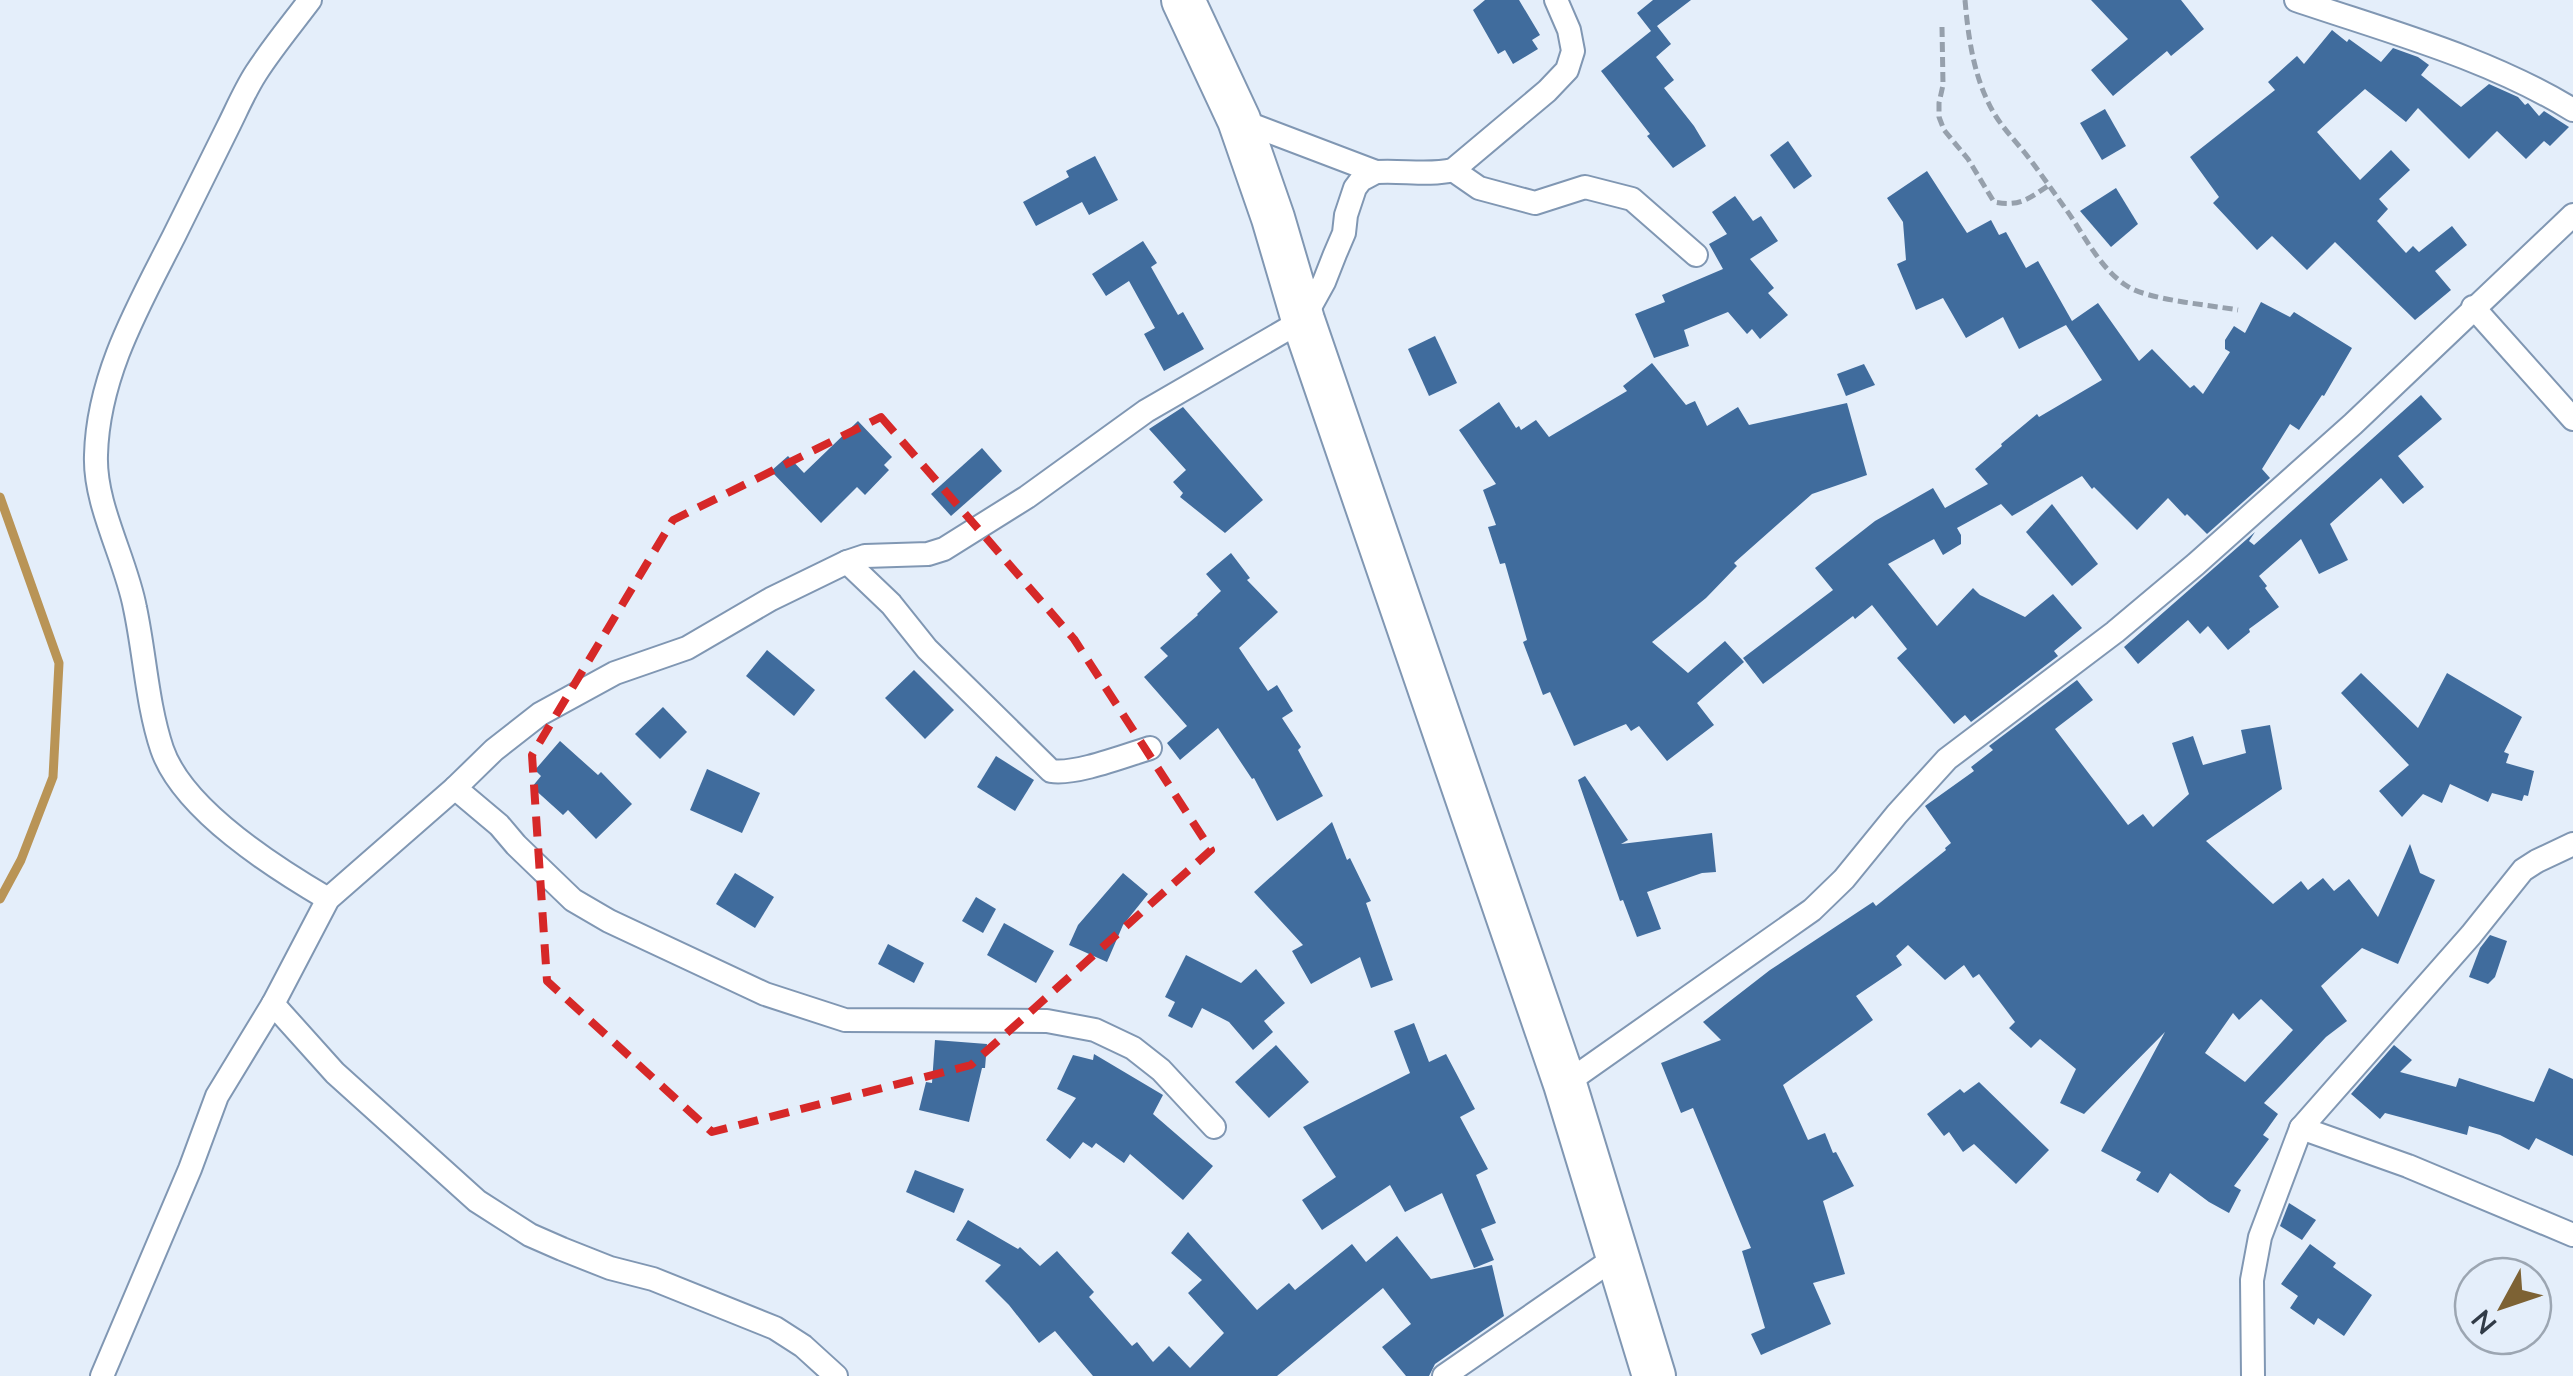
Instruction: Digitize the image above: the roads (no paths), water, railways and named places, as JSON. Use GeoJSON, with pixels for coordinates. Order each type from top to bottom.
{"type":"FeatureCollection","features":[{"type":"Feature","properties":{"kind":"highway"},"geometry":{"type":"LineString","coordinates":[[1183,0],[1238,120],[1274,218],[1303,320],[1565,1084],[1654,1376]]}},
{"type":"Feature","properties":{"kind":"street"},"geometry":{"type":"LineString","coordinates":[[310,0],[254,76],[129,327],[108,374],[95,458],[134,602],[155,725],[167,761],[212,817],[234,837],[328,899]]}},
{"type":"Feature","properties":{"kind":"street"},"geometry":{"type":"LineString","coordinates":[[102,1376],[190,1170],[216,1096],[273,1004],[328,899],[494,750],[540,714],[615,673],[688,648],[771,599],[846,562],[864,556],[928,554],[944,549],[1027,497],[1146,411],[1303,320],[1336,254],[1355,188],[1361,180],[1376,172],[1453,170],[1567,70],[1573,51],[1556,0]]}},
{"type":"Feature","properties":{"kind":"street"},"geometry":{"type":"LineString","coordinates":[[2296,0],[2478,62],[2573,110]]}},
{"type":"Feature","properties":{"kind":"street"},"geometry":{"type":"LineString","coordinates":[[1238,120],[1376,172]]}},
{"type":"Feature","properties":{"kind":"street"},"geometry":{"type":"LineString","coordinates":[[1453,170],[1479,188],[1535,203],[1585,187],[1632,200],[1696,255]]}},
{"type":"Feature","properties":{"kind":"street"},"geometry":{"type":"LineString","coordinates":[[1565,1084],[1812,910],[1844,879],[1947,758],[2115,632],[2196,564],[2353,424],[2573,214]]}},
{"type":"Feature","properties":{"kind":"street"},"geometry":{"type":"LineString","coordinates":[[2474,307],[2573,418]]}},
{"type":"Feature","properties":{"kind":"street"},"geometry":{"type":"LineString","coordinates":[[846,562],[891,604],[927,649],[1051,771],[1074,770],[1150,748]]}},
{"type":"Feature","properties":{"kind":"street"},"geometry":{"type":"LineString","coordinates":[[454,788],[499,825],[573,900],[764,994],[844,1020],[1047,1020],[1095,1030],[1133,1048],[1161,1070],[1214,1127]]}},
{"type":"Feature","properties":{"kind":"street"},"geometry":{"type":"LineString","coordinates":[[2253,1376],[2252,1280],[2260,1237],[2302,1128],[2524,870],[2573,844]]}},
{"type":"Feature","properties":{"kind":"street"},"geometry":{"type":"LineString","coordinates":[[273,1004],[335,1073],[477,1201],[562,1250],[653,1279],[775,1328],[803,1346],[836,1376]]}},
{"type":"Feature","properties":{"kind":"street"},"geometry":{"type":"LineString","coordinates":[[2302,1128],[2408,1166],[2573,1234]]}},
{"type":"Feature","properties":{"kind":"street"},"geometry":{"type":"LineString","coordinates":[[1444,1376],[1616,1256]]}},
{"type":"Feature","properties":{"kind":"waterway"},"geometry":{"type":"LineString","coordinates":[[0,497],[59,663],[53,777],[21,860],[0,899]]}}]}
